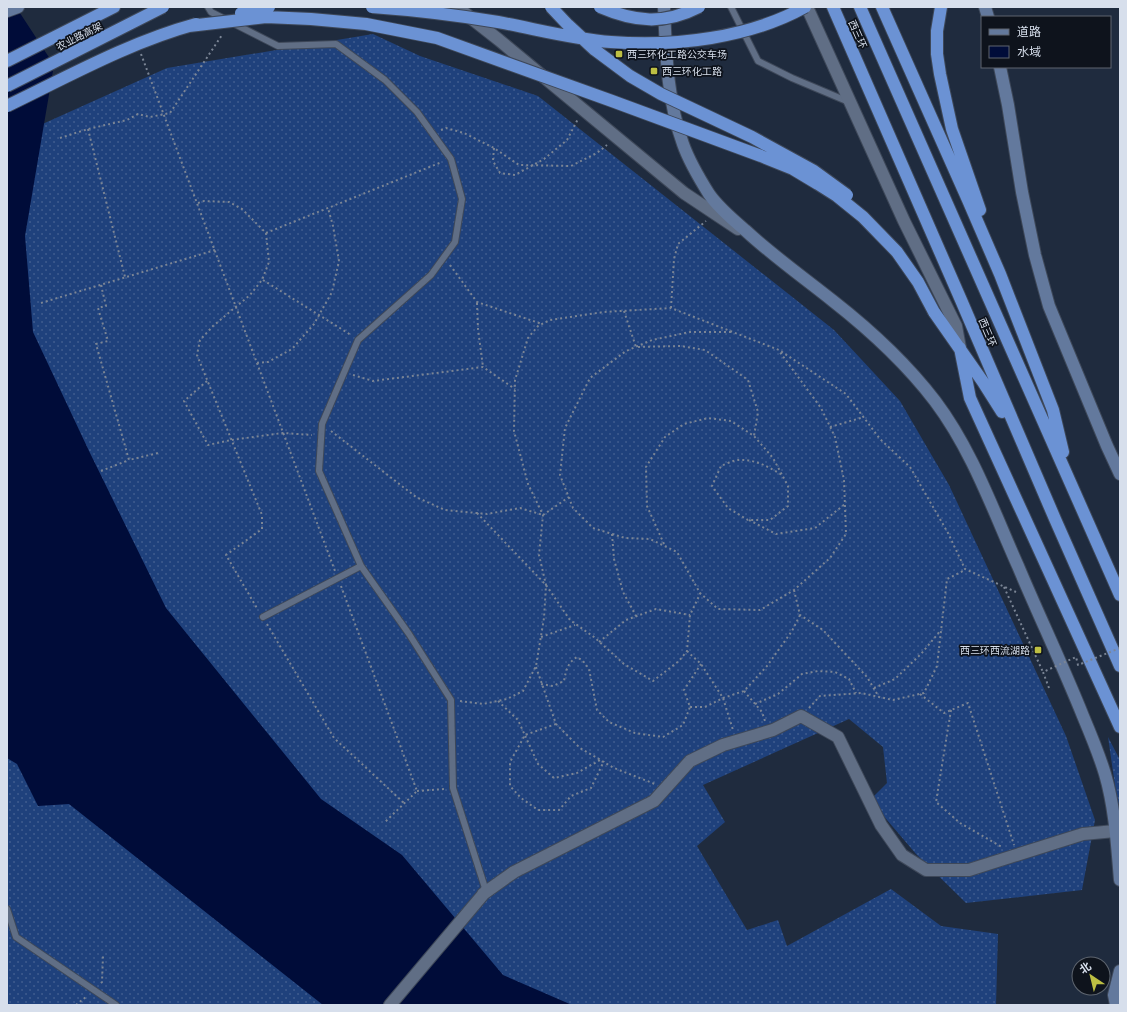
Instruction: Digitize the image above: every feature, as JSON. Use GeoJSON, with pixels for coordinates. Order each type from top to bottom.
{"type":"FeatureCollection","features":[{"type":"Feature","properties":{"kind":"highway"},"geometry":{"type":"LineString","coordinates":[[96,16],[107,7]]}},
{"type":"Feature","properties":{"kind":"highway","name":"农业路高架"},"geometry":{"type":"LineString","coordinates":[[7,61],[114,7]]}},
{"type":"Feature","properties":{"kind":"highway","name":"农业路高架"},"geometry":{"type":"LineString","coordinates":[[7,86],[163,7]]}},
{"type":"Feature","properties":{"kind":"highway"},"geometry":{"type":"LineString","coordinates":[[7,106],[132,46],[163,34],[189,26],[269,7]]}},
{"type":"Feature","properties":{"kind":"highway"},"geometry":{"type":"LineString","coordinates":[[372,7],[428,12],[499,22],[556,34],[610,42],[659,43],[686,41],[730,34],[766,24],[806,7]]}},
{"type":"Feature","properties":{"kind":"highway"},"geometry":{"type":"LineString","coordinates":[[551,7],[595,50],[630,76],[661,94],[752,137],[814,171],[837,187],[871,215],[889,236],[918,282],[934,312],[983,382],[1024,448]]}},
{"type":"Feature","properties":{"kind":"highway"},"geometry":{"type":"LineString","coordinates":[[600,7],[619,15],[640,20],[671,18],[699,7]]}},
{"type":"Feature","properties":{"kind":"highway","name":"西三环"},"geometry":{"type":"LineString","coordinates":[[833,7],[1120,666]]}},
{"type":"Feature","properties":{"kind":"highway","name":"西三环"},"geometry":{"type":"LineString","coordinates":[[860,7],[983,289],[1035,402],[1120,595]]}},
{"type":"Feature","properties":{"kind":"highway"},"geometry":{"type":"LineString","coordinates":[[882,7],[1000,274],[1053,410],[1071,485]]}},
{"type":"Feature","properties":{"kind":"highway"},"geometry":{"type":"LineString","coordinates":[[940,7],[937,31],[937,54],[941,81],[952,129],[985,224],[1000,274]]}},
{"type":"Feature","properties":{"kind":"highway"},"geometry":{"type":"LineString","coordinates":[[189,26],[266,17],[311,19],[366,24],[437,38],[703,134],[793,169],[837,196],[864,217],[898,252],[918,282]]}},
{"type":"Feature","properties":{"kind":"highway"},"geometry":{"type":"LineString","coordinates":[[960,348],[970,398],[1120,727]]}},
{"type":"Feature","properties":{"kind":"main road"},"geometry":{"type":"LineString","coordinates":[[7,11],[18,7]]}},
{"type":"Feature","properties":{"kind":"main road"},"geometry":{"type":"LineString","coordinates":[[664,7],[670,95],[676,120],[683,144],[710,195],[732,219],[760,244],[869,331],[902,363],[934,400],[955,430],[980,480],[1098,752],[1111,796],[1120,880]]}},
{"type":"Feature","properties":{"kind":"main road"},"geometry":{"type":"LineString","coordinates":[[1000,68],[1008,105],[1022,192],[1034,248],[1049,306],[1106,446],[1120,474]]}},
{"type":"Feature","properties":{"kind":"main road"},"geometry":{"type":"LineString","coordinates":[[1116,1005],[1114,996],[1120,971]]}},
{"type":"Feature","properties":{"kind":"street"},"geometry":{"type":"LineString","coordinates":[[457,7],[684,193],[760,244]]}},
{"type":"Feature","properties":{"kind":"street"},"geometry":{"type":"LineString","coordinates":[[806,7],[904,221],[956,326],[960,348]]}},
{"type":"Feature","properties":{"kind":"street"},"geometry":{"type":"LineString","coordinates":[[390,1005],[485,892],[514,872],[654,801],[690,761],[723,744],[768,731],[801,716],[838,737],[881,825],[902,855],[926,870],[969,870],[1018,856],[1083,834],[1115,830]]}},
{"type":"Feature","properties":{"kind":"lane"},"geometry":{"type":"LineString","coordinates":[[208,7],[211,12],[278,46],[336,44],[385,80],[417,112],[451,159],[462,199],[455,242],[431,275],[358,340],[322,424],[319,471],[361,566],[409,634],[451,700],[453,788],[485,892]]}},
{"type":"Feature","properties":{"kind":"lane"},"geometry":{"type":"LineString","coordinates":[[731,7],[758,61],[792,78],[850,102]]}},
{"type":"Feature","properties":{"kind":"lane"},"geometry":{"type":"LineString","coordinates":[[263,617],[361,566]]}},
{"type":"Feature","properties":{"kind":"lane"},"geometry":{"type":"LineString","coordinates":[[7,909],[16,937],[116,1005]]}},
{"type":"Feature","properties":{"kind":"path"},"geometry":{"type":"LineString","coordinates":[[60,138],[88,128],[127,120],[138,114],[150,117],[170,113],[225,29]]}},
{"type":"Feature","properties":{"kind":"path"},"geometry":{"type":"LineString","coordinates":[[140,50],[417,791]]}},
{"type":"Feature","properties":{"kind":"path"},"geometry":{"type":"LineString","coordinates":[[494,148],[493,161],[500,173],[515,175],[544,159],[567,140],[583,110]]}},
{"type":"Feature","properties":{"kind":"path"},"geometry":{"type":"LineString","coordinates":[[88,128],[126,277]]}},
{"type":"Feature","properties":{"kind":"path"},"geometry":{"type":"LineString","coordinates":[[432,133],[446,128],[464,133],[494,148],[519,165],[571,166],[598,153],[616,137]]}},
{"type":"Feature","properties":{"kind":"path"},"geometry":{"type":"LineString","coordinates":[[266,233],[451,159]]}},
{"type":"Feature","properties":{"kind":"path"},"geometry":{"type":"LineString","coordinates":[[197,203],[204,201],[229,202],[242,209],[266,233],[269,262],[262,280],[250,295],[213,326],[200,340],[197,355],[262,515],[262,529],[226,555],[334,738],[404,804]]}},
{"type":"Feature","properties":{"kind":"path"},"geometry":{"type":"LineString","coordinates":[[257,363],[268,362],[292,349],[314,324],[332,292],[338,261],[333,226],[328,208]]}},
{"type":"Feature","properties":{"kind":"path"},"geometry":{"type":"LineString","coordinates":[[671,308],[674,259],[678,244],[714,214]]}},
{"type":"Feature","properties":{"kind":"path"},"geometry":{"type":"LineString","coordinates":[[41,303],[214,250]]}},
{"type":"Feature","properties":{"kind":"path"},"geometry":{"type":"LineString","coordinates":[[444,257],[477,302],[478,329],[483,367]]}},
{"type":"Feature","properties":{"kind":"path"},"geometry":{"type":"LineString","coordinates":[[262,280],[358,340]]}},
{"type":"Feature","properties":{"kind":"path"},"geometry":{"type":"LineString","coordinates":[[100,284],[106,306],[98,308],[108,340],[96,344],[129,460]]}},
{"type":"Feature","properties":{"kind":"path"},"geometry":{"type":"LineString","coordinates":[[477,302],[542,324]]}},
{"type":"Feature","properties":{"kind":"path"},"geometry":{"type":"LineString","coordinates":[[451,700],[483,704],[507,699],[523,691],[536,666],[544,618],[546,586],[539,554],[543,515],[528,484],[514,431],[515,380],[528,338],[538,326],[550,320],[604,312],[671,308],[779,350],[846,394],[880,439],[910,467],[948,533],[965,569],[1032,599]]}},
{"type":"Feature","properties":{"kind":"path"},"geometry":{"type":"LineString","coordinates":[[624,311],[636,347]]}},
{"type":"Feature","properties":{"kind":"path"},"geometry":{"type":"LineString","coordinates":[[733,332],[690,332],[652,340],[626,351],[590,378],[566,428],[560,475],[573,508],[593,528],[625,538],[650,539],[677,552],[700,593],[718,609],[760,610],[794,590],[830,558],[846,534],[844,480],[835,437],[820,408],[779,350]]}},
{"type":"Feature","properties":{"kind":"path"},"geometry":{"type":"LineString","coordinates":[[636,347],[681,346],[705,350],[748,380],[758,412],[754,436]]}},
{"type":"Feature","properties":{"kind":"path"},"geometry":{"type":"LineString","coordinates":[[344,372],[373,381],[483,367],[515,389]]}},
{"type":"Feature","properties":{"kind":"path"},"geometry":{"type":"LineString","coordinates":[[207,381],[184,401],[208,445],[231,440],[283,433],[321,435]]}},
{"type":"Feature","properties":{"kind":"path"},"geometry":{"type":"LineString","coordinates":[[664,546],[647,506],[646,467],[665,437],[684,424],[708,418],[731,421],[754,436],[773,458],[788,486],[788,506],[770,520],[748,520]]}},
{"type":"Feature","properties":{"kind":"path"},"geometry":{"type":"LineString","coordinates":[[830,427],[864,418]]}},
{"type":"Feature","properties":{"kind":"path"},"geometry":{"type":"LineString","coordinates":[[322,424],[416,497],[445,510],[488,514],[520,508],[543,515]]}},
{"type":"Feature","properties":{"kind":"path"},"geometry":{"type":"LineString","coordinates":[[101,471],[129,460],[158,453]]}},
{"type":"Feature","properties":{"kind":"path"},"geometry":{"type":"LineString","coordinates":[[782,475],[768,466],[754,461],[738,460],[720,466],[712,486],[728,508],[776,534],[815,528],[845,504]]}},
{"type":"Feature","properties":{"kind":"path"},"geometry":{"type":"LineString","coordinates":[[543,515],[569,497]]}},
{"type":"Feature","properties":{"kind":"path"},"geometry":{"type":"LineString","coordinates":[[477,513],[546,586],[570,620],[599,642],[624,664],[653,681],[679,662],[687,651],[690,615],[700,593]]}},
{"type":"Feature","properties":{"kind":"path"},"geometry":{"type":"LineString","coordinates":[[612,534],[614,559],[623,592],[636,616]]}},
{"type":"Feature","properties":{"kind":"path"},"geometry":{"type":"LineString","coordinates":[[801,716],[820,696],[861,693],[893,700],[924,694],[937,666],[947,579],[965,569]]}},
{"type":"Feature","properties":{"kind":"path"},"geometry":{"type":"LineString","coordinates":[[1004,587],[1049,688]]}},
{"type":"Feature","properties":{"kind":"path"},"geometry":{"type":"LineString","coordinates":[[690,707],[705,707],[723,698],[744,691],[767,666],[792,631],[800,614],[794,590]]}},
{"type":"Feature","properties":{"kind":"path"},"geometry":{"type":"LineString","coordinates":[[599,642],[626,620],[656,609],[690,615]]}},
{"type":"Feature","properties":{"kind":"path"},"geometry":{"type":"LineString","coordinates":[[800,614],[823,630],[867,677],[879,697]]}},
{"type":"Feature","properties":{"kind":"path"},"geometry":{"type":"LineString","coordinates":[[541,637],[576,624]]}},
{"type":"Feature","properties":{"kind":"path"},"geometry":{"type":"LineString","coordinates":[[874,688],[895,679],[921,654],[942,629]]}},
{"type":"Feature","properties":{"kind":"path"},"geometry":{"type":"LineString","coordinates":[[1043,672],[1076,657],[1078,665],[1120,648]]}},
{"type":"Feature","properties":{"kind":"path"},"geometry":{"type":"LineString","coordinates":[[687,651],[701,664],[723,698],[736,741]]}},
{"type":"Feature","properties":{"kind":"path"},"geometry":{"type":"LineString","coordinates":[[541,684],[554,686],[564,681],[566,670],[570,662],[577,657],[583,661],[589,669],[597,710],[609,722],[635,733],[663,737],[682,725],[690,707],[684,690],[701,664]]}},
{"type":"Feature","properties":{"kind":"path"},"geometry":{"type":"LineString","coordinates":[[536,666],[556,724],[580,748],[614,768],[665,788]]}},
{"type":"Feature","properties":{"kind":"path"},"geometry":{"type":"LineString","coordinates":[[755,704],[778,694],[802,674],[818,672],[836,672],[849,679],[856,693]]}},
{"type":"Feature","properties":{"kind":"path"},"geometry":{"type":"LineString","coordinates":[[744,691],[762,712],[768,731]]}},
{"type":"Feature","properties":{"kind":"path"},"geometry":{"type":"LineString","coordinates":[[920,694],[944,713],[968,703],[1018,856]]}},
{"type":"Feature","properties":{"kind":"path"},"geometry":{"type":"LineString","coordinates":[[498,701],[518,720],[538,764],[554,778],[577,773],[601,760]]}},
{"type":"Feature","properties":{"kind":"path"},"geometry":{"type":"LineString","coordinates":[[951,710],[936,802],[960,823],[1018,856]]}},
{"type":"Feature","properties":{"kind":"path"},"geometry":{"type":"LineString","coordinates":[[556,724],[525,735],[510,762],[510,786],[521,798],[538,810],[559,810],[570,796],[591,788],[604,762]]}},
{"type":"Feature","properties":{"kind":"path"},"geometry":{"type":"LineString","coordinates":[[384,824],[417,791],[453,788]]}},
{"type":"Feature","properties":{"kind":"shaded area"},"geometry":{"type":"Polygon","coordinates":[[[373,34],[420,56],[538,96],[834,330],[900,401],[949,485],[1066,736],[1095,820],[1082,890],[966,903],[916,854],[870,800],[887,783],[883,747],[849,719],[703,785],[725,822],[697,846],[747,930],[778,920],[787,946],[891,889],[941,926],[998,934],[996,1005],[7,1005],[7,140],[167,68],[373,34]]]}},
{"type":"Feature","properties":{"kind":"shaded area"},"geometry":{"type":"Polygon","coordinates":[[[1108,737],[1120,760],[1120,820],[1108,737]]]}},
{"type":"Feature","properties":{"kind":"water"},"geometry":{"type":"Polygon","coordinates":[[[7,7],[16,7],[54,65],[25,236],[33,332],[89,451],[166,608],[321,799],[402,855],[503,975],[572,1005],[323,1005],[69,804],[38,806],[17,764],[7,758],[7,7]]]}},
{"type":"Feature","properties":{"kind":"place","name":"西三环化工路公交车场"},"geometry":{"type":"Point","coordinates":[619,54]}},
{"type":"Feature","properties":{"kind":"place","name":"西三环化工路"},"geometry":{"type":"Point","coordinates":[654,71]}},
{"type":"Feature","properties":{"kind":"place","name":"西三环西流湖路"},"geometry":{"type":"Point","coordinates":[1038,650]}}]}
